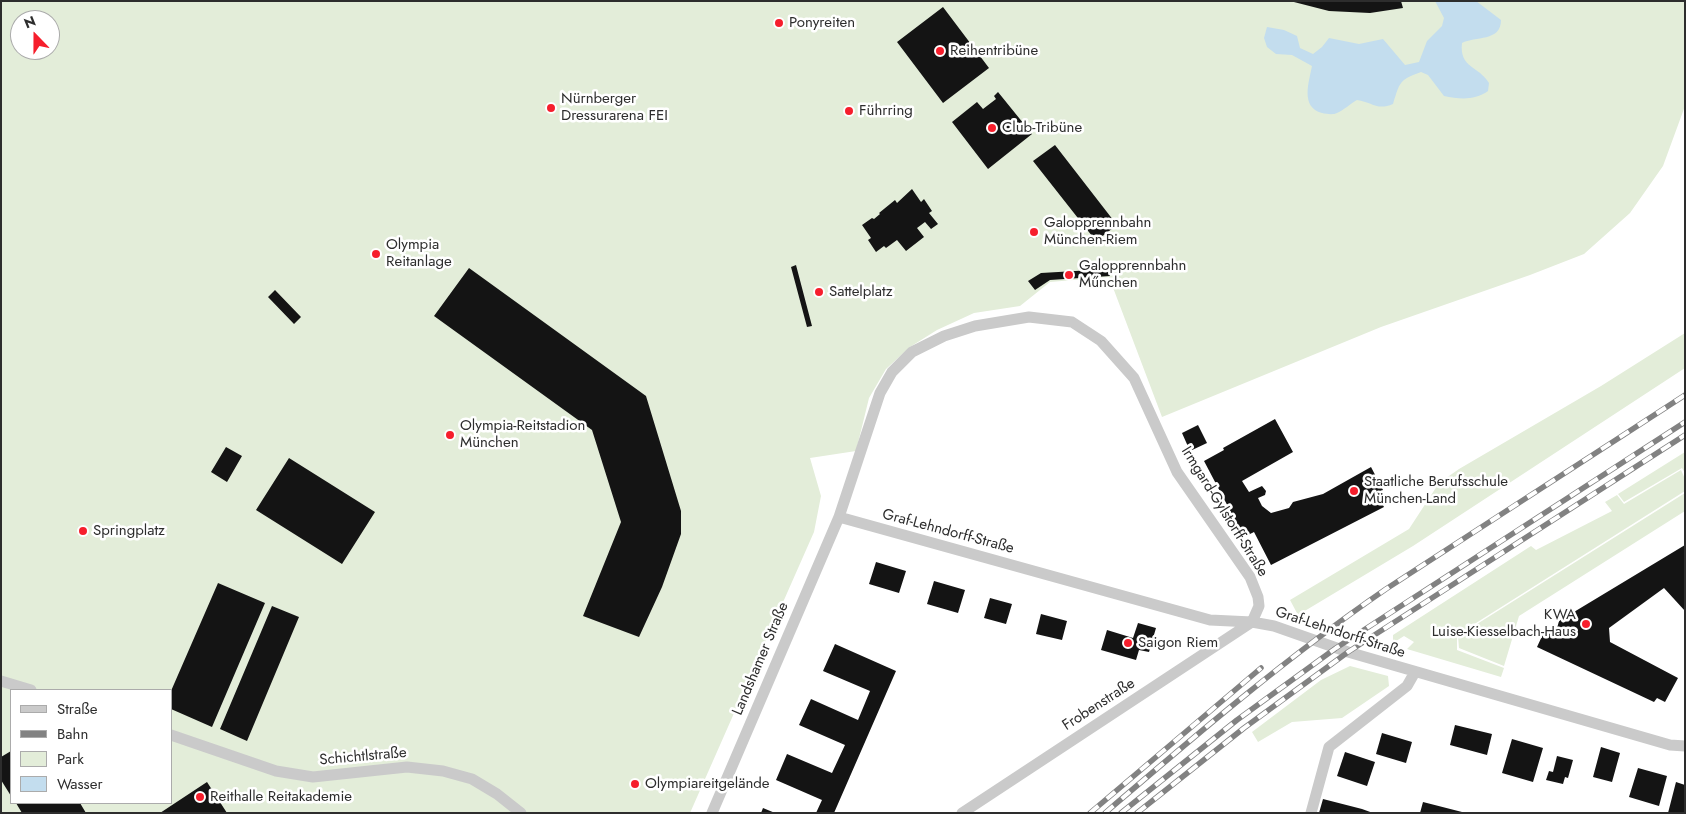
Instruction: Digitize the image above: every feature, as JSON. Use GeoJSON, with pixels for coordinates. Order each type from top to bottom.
{"type":"FeatureCollection","features":[{"type":"Feature","properties":{"kind":"street","name":"Irmgard-Gylstorff-Straße"},"geometry":{"type":"LineString","coordinates":[[839,518],[880,392],[892,372],[912,352],[944,336],[975,326],[1029,316],[1072,322],[1101,341],[1134,378],[1177,472],[1250,578],[1258,597],[1259,606],[1252,622]]}},
{"type":"Feature","properties":{"kind":"street","name":"Graf-Lehndorff-Straße"},"geometry":{"type":"LineString","coordinates":[[839,518],[1210,620],[1252,622],[1274,626],[1348,652],[1414,672],[1670,745],[1685,746]]}},
{"type":"Feature","properties":{"kind":"street","name":"Landshamer Straße"},"geometry":{"type":"LineString","coordinates":[[712,813],[839,518]]}},
{"type":"Feature","properties":{"kind":"street","name":"Frobenstraße"},"geometry":{"type":"LineString","coordinates":[[962,813],[1252,622]]}},
{"type":"Feature","properties":{"kind":"street"},"geometry":{"type":"LineString","coordinates":[[1311,813],[1329,748],[1407,686],[1414,672]]}},
{"type":"Feature","properties":{"kind":"street"},"geometry":{"type":"LineString","coordinates":[[1,681],[28,689]]}},
{"type":"Feature","properties":{"kind":"street","name":"Schichtlstraße"},"geometry":{"type":"LineString","coordinates":[[172,735],[276,771],[313,777],[407,767],[443,771],[472,779],[498,794],[521,813]]}},
{"type":"Feature","properties":{"kind":"green space","name":"Olympia Reitanlage"},"geometry":{"type":"Polygon","coordinates":[[[1,1],[1685,1],[1685,106],[1663,166],[1630,213],[1584,254],[1381,327],[1162,417],[1109,277],[1050,282],[1020,306],[974,313],[937,330],[910,347],[886,369],[869,398],[856,451],[810,458],[821,496],[814,532],[690,813],[1,813],[1,1]]]}},
{"type":"Feature","properties":{"kind":"green space"},"geometry":{"type":"Polygon","coordinates":[[[1685,333],[1685,368],[1413,546],[1298,615],[1290,600],[1409,529],[1439,483],[1459,469],[1601,386],[1685,333]]]}},
{"type":"Feature","properties":{"kind":"green space"},"geometry":{"type":"Polygon","coordinates":[[[1685,452],[1685,473],[1682,468],[1624,502],[1618,494],[1685,452]]]}},
{"type":"Feature","properties":{"kind":"green space"},"geometry":{"type":"Polygon","coordinates":[[[1681,470],[1685,479],[1685,491],[1457,635],[1457,650],[1504,668],[1501,677],[1407,649],[1414,642],[1404,636],[1393,643],[1393,635],[1531,546],[1536,550],[1612,511],[1605,502],[1617,495],[1624,504],[1681,470]]]}},
{"type":"Feature","properties":{"kind":"green space"},"geometry":{"type":"Polygon","coordinates":[[[1685,493],[1685,511],[1519,616],[1504,666],[1459,648],[1458,636],[1685,493]]]}},
{"type":"Feature","properties":{"kind":"green space"},"geometry":{"type":"Polygon","coordinates":[[[1350,666],[1388,676],[1389,686],[1342,718],[1292,722],[1258,742],[1252,732],[1321,680],[1350,666]]]}},
{"type":"Feature","properties":{"kind":"water"},"geometry":{"type":"Polygon","coordinates":[[[1435,1],[1476,1],[1501,20],[1497,32],[1492,35],[1462,43],[1462,51],[1467,62],[1485,77],[1489,83],[1488,91],[1483,94],[1466,98],[1444,96],[1428,75],[1421,72],[1408,77],[1401,83],[1393,104],[1383,107],[1357,100],[1335,114],[1322,113],[1315,110],[1308,100],[1308,86],[1312,66],[1292,55],[1276,54],[1267,47],[1264,38],[1267,27],[1284,30],[1297,36],[1300,48],[1313,54],[1329,38],[1359,44],[1383,39],[1405,65],[1419,62],[1427,41],[1442,26],[1444,18],[1435,1]]]}},
{"type":"Feature","properties":{"kind":"building"},"geometry":{"type":"Polygon","coordinates":[[[1290,1],[1401,1],[1403,8],[1370,13],[1329,11],[1290,1]]]}},
{"type":"Feature","properties":{"kind":"building","name":"Reihentribüne"},"geometry":{"type":"Polygon","coordinates":[[[943,7],[989,68],[943,103],[897,42],[943,7]]]}},
{"type":"Feature","properties":{"kind":"building","name":"Club-Tribüne"},"geometry":{"type":"Polygon","coordinates":[[[998,92],[1032,134],[988,169],[952,122],[977,102],[983,109],[996,99],[994,96],[998,92]]]}},
{"type":"Feature","properties":{"kind":"building"},"geometry":{"type":"Polygon","coordinates":[[[1055,145],[1117,225],[1096,241],[1033,161],[1055,145]]]}},
{"type":"Feature","properties":{"kind":"building"},"geometry":{"type":"Polygon","coordinates":[[[912,189],[921,202],[924,199],[932,211],[929,213],[938,224],[931,229],[925,222],[917,228],[924,237],[906,251],[897,240],[876,252],[868,240],[871,238],[862,225],[872,218],[874,219],[895,200],[897,203],[912,189]]]}},
{"type":"Feature","properties":{"kind":"building"},"geometry":{"type":"Polygon","coordinates":[[[796,265],[812,326],[807,327],[791,267],[796,265]]]}},
{"type":"Feature","properties":{"kind":"building"},"geometry":{"type":"Polygon","coordinates":[[[469,268],[646,396],[681,511],[681,534],[662,587],[639,637],[583,616],[621,522],[592,430],[434,316],[469,268]]]}},
{"type":"Feature","properties":{"kind":"building"},"geometry":{"type":"Polygon","coordinates":[[[1110,269],[1110,276],[1050,280],[1035,290],[1028,281],[1041,273],[1110,269]]]}},
{"type":"Feature","properties":{"kind":"building"},"geometry":{"type":"Polygon","coordinates":[[[275,290],[301,317],[294,324],[268,297],[275,290]]]}},
{"type":"Feature","properties":{"kind":"building","name":"Staatliche Berufsschule München-Land"},"geometry":{"type":"Polygon","coordinates":[[[1275,419],[1293,452],[1242,481],[1249,492],[1262,486],[1266,491],[1265,495],[1258,498],[1262,506],[1271,513],[1289,508],[1293,502],[1323,494],[1371,467],[1383,490],[1377,493],[1384,507],[1271,565],[1254,532],[1244,537],[1204,461],[1224,450],[1223,448],[1275,419]]]}},
{"type":"Feature","properties":{"kind":"building"},"geometry":{"type":"Polygon","coordinates":[[[1198,425],[1207,443],[1190,451],[1182,433],[1198,425]]]}},
{"type":"Feature","properties":{"kind":"building"},"geometry":{"type":"Polygon","coordinates":[[[226,447],[242,456],[227,482],[211,472],[226,447]]]}},
{"type":"Feature","properties":{"kind":"building"},"geometry":{"type":"Polygon","coordinates":[[[289,458],[375,512],[342,564],[256,510],[289,458]]]}},
{"type":"Feature","properties":{"kind":"building","name":"KWA Luise-Kiesselbach-Haus"},"geometry":{"type":"Polygon","coordinates":[[[1685,545],[1685,611],[1664,588],[1609,628],[1610,642],[1678,678],[1665,702],[1657,698],[1654,702],[1537,647],[1543,634],[1548,629],[1556,632],[1559,621],[1685,545]]]}},
{"type":"Feature","properties":{"kind":"building"},"geometry":{"type":"Polygon","coordinates":[[[876,562],[906,571],[899,593],[869,584],[876,562]]]}},
{"type":"Feature","properties":{"kind":"building"},"geometry":{"type":"Polygon","coordinates":[[[934,581],[965,590],[958,613],[927,604],[934,581]]]}},
{"type":"Feature","properties":{"kind":"building"},"geometry":{"type":"Polygon","coordinates":[[[218,583],[265,603],[212,727],[172,709],[172,689],[218,583]]]}},
{"type":"Feature","properties":{"kind":"building"},"geometry":{"type":"Polygon","coordinates":[[[990,598],[1012,604],[1006,624],[984,618],[990,598]]]}},
{"type":"Feature","properties":{"kind":"building"},"geometry":{"type":"Polygon","coordinates":[[[272,606],[299,617],[247,741],[220,729],[272,606]]]}},
{"type":"Feature","properties":{"kind":"building"},"geometry":{"type":"Polygon","coordinates":[[[1041,614],[1067,621],[1062,640],[1036,634],[1041,614]]]}},
{"type":"Feature","properties":{"kind":"building"},"geometry":{"type":"Polygon","coordinates":[[[1138,623],[1156,628],[1149,652],[1139,650],[1136,660],[1101,650],[1107,630],[1133,638],[1138,623]]]}},
{"type":"Feature","properties":{"kind":"building"},"geometry":{"type":"Polygon","coordinates":[[[835,644],[896,671],[834,813],[816,813],[822,800],[776,780],[787,754],[832,773],[845,745],[799,725],[811,699],[858,720],[870,691],[823,671],[835,644]]]}},
{"type":"Feature","properties":{"kind":"building"},"geometry":{"type":"Polygon","coordinates":[[[1455,725],[1492,734],[1487,755],[1450,745],[1455,725]]]}},
{"type":"Feature","properties":{"kind":"building"},"geometry":{"type":"Polygon","coordinates":[[[1382,733],[1412,742],[1406,763],[1376,754],[1382,733]]]}},
{"type":"Feature","properties":{"kind":"building"},"geometry":{"type":"Polygon","coordinates":[[[1512,739],[1543,748],[1533,782],[1502,773],[1512,739]]]}},
{"type":"Feature","properties":{"kind":"building"},"geometry":{"type":"Polygon","coordinates":[[[1601,747],[1620,753],[1612,782],[1593,777],[1601,747]]]}},
{"type":"Feature","properties":{"kind":"building"},"geometry":{"type":"Polygon","coordinates":[[[10,752],[10,794],[1,780],[1,757],[10,752]]]}},
{"type":"Feature","properties":{"kind":"building"},"geometry":{"type":"Polygon","coordinates":[[[1345,752],[1375,762],[1367,786],[1337,776],[1345,752]]]}},
{"type":"Feature","properties":{"kind":"building"},"geometry":{"type":"Polygon","coordinates":[[[1557,756],[1573,760],[1568,778],[1565,777],[1563,784],[1546,780],[1549,771],[1553,772],[1557,756]]]}},
{"type":"Feature","properties":{"kind":"building"},"geometry":{"type":"Polygon","coordinates":[[[1638,768],[1667,776],[1659,806],[1629,797],[1638,768]]]}},
{"type":"Feature","properties":{"kind":"building","name":"Reithalle Reitakademie"},"geometry":{"type":"Polygon","coordinates":[[[207,782],[227,813],[160,813],[207,782]]]}},
{"type":"Feature","properties":{"kind":"building"},"geometry":{"type":"Polygon","coordinates":[[[1676,782],[1685,785],[1685,813],[1668,813],[1676,782]]]}},
{"type":"Feature","properties":{"kind":"building"},"geometry":{"type":"Polygon","coordinates":[[[1323,799],[1362,809],[1373,813],[1319,813],[1323,799]]]}},
{"type":"Feature","properties":{"kind":"building"},"geometry":{"type":"Polygon","coordinates":[[[1423,802],[1462,812],[1462,813],[1420,813],[1423,802]]]}},
{"type":"Feature","properties":{"kind":"building"},"geometry":{"type":"Polygon","coordinates":[[[17,804],[81,804],[86,813],[22,813],[17,804]]]}},
{"type":"Feature","properties":{"kind":"building"},"geometry":{"type":"Polygon","coordinates":[[[763,808],[775,813],[761,813],[763,808]]]}},
{"type":"Feature","properties":{"kind":"railway"},"geometry":{"type":"LineString","coordinates":[[1105,813],[1242,697],[1349,615],[1685,395]]}},
{"type":"Feature","properties":{"kind":"railway"},"geometry":{"type":"LineString","coordinates":[[1121,813],[1237,720],[1336,648],[1685,422]]}},
{"type":"Feature","properties":{"kind":"railway"},"geometry":{"type":"LineString","coordinates":[[1137,813],[1244,728],[1348,652],[1685,435]]}},
{"type":"Feature","properties":{"kind":"railway"},"geometry":{"type":"LineString","coordinates":[[1090,813],[1261,668]]}},
{"type":"Feature","properties":{"kind":"place","name":"Ponyreiten"},"geometry":{"type":"Point","coordinates":[779,23]}},
{"type":"Feature","properties":{"kind":"place","name":"Reihentribüne"},"geometry":{"type":"Point","coordinates":[940,51]}},
{"type":"Feature","properties":{"kind":"place","name":"Nürnberger Dressurarena FEI"},"geometry":{"type":"Point","coordinates":[551,108]}},
{"type":"Feature","properties":{"kind":"place","name":"Führring"},"geometry":{"type":"Point","coordinates":[849,111]}},
{"type":"Feature","properties":{"kind":"place","name":"Club-Tribüne"},"geometry":{"type":"Point","coordinates":[992,128]}},
{"type":"Feature","properties":{"kind":"place","name":"Galopprennbahn München-Riem"},"geometry":{"type":"Point","coordinates":[1034,232]}},
{"type":"Feature","properties":{"kind":"place","name":"Olympia Reitanlage"},"geometry":{"type":"Point","coordinates":[376,254]}},
{"type":"Feature","properties":{"kind":"place","name":"Galopprennbahn Műnchen"},"geometry":{"type":"Point","coordinates":[1069,275]}},
{"type":"Feature","properties":{"kind":"place","name":"Sattelplatz"},"geometry":{"type":"Point","coordinates":[819,292]}},
{"type":"Feature","properties":{"kind":"place","name":"Olympia-Reitstadion München"},"geometry":{"type":"Point","coordinates":[450,435]}},
{"type":"Feature","properties":{"kind":"place","name":"Staatliche Berufsschule München-Land"},"geometry":{"type":"Point","coordinates":[1354,491]}},
{"type":"Feature","properties":{"kind":"place","name":"Springplatz"},"geometry":{"type":"Point","coordinates":[83,531]}},
{"type":"Feature","properties":{"kind":"place","name":"KWA Luise-Kiesselbach-Haus"},"geometry":{"type":"Point","coordinates":[1586,624]}},
{"type":"Feature","properties":{"kind":"place","name":"Saigon Riem"},"geometry":{"type":"Point","coordinates":[1128,643]}},
{"type":"Feature","properties":{"kind":"place","name":"Olympiareitgelände"},"geometry":{"type":"Point","coordinates":[635,784]}},
{"type":"Feature","properties":{"kind":"place","name":"Reithalle Reitakademie"},"geometry":{"type":"Point","coordinates":[200,797]}}]}
